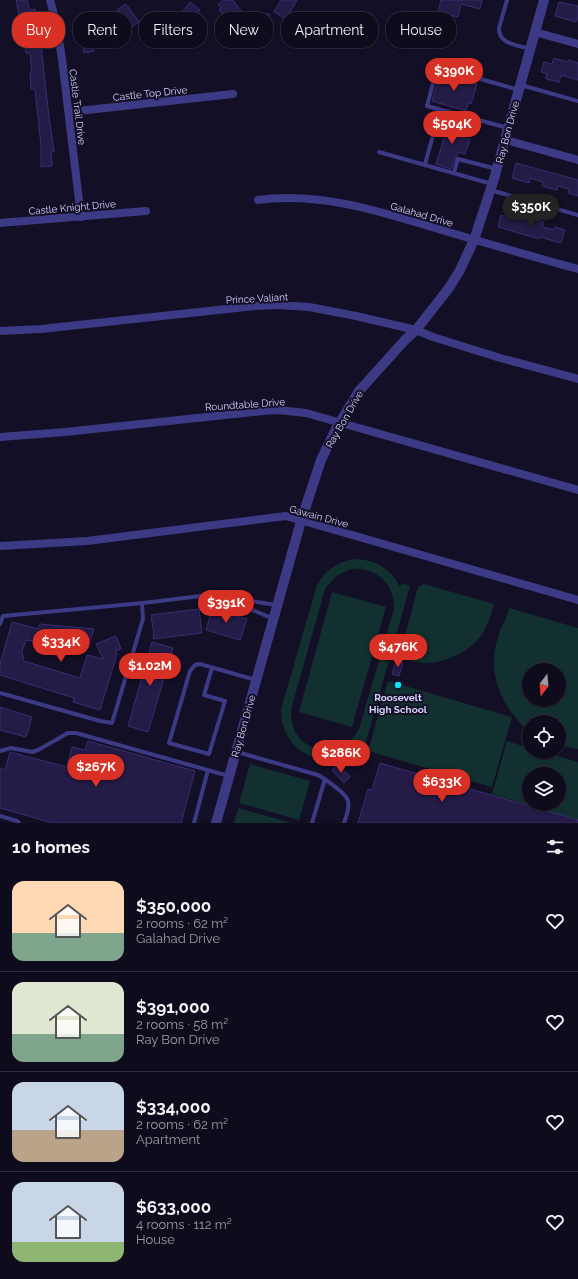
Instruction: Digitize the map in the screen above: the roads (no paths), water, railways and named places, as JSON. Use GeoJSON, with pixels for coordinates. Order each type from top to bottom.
{"type":"FeatureCollection","features":[{"type":"Feature","properties":{"kind":"street","name":"Castle Trail Drive"},"geometry":{"type":"LineString","coordinates":[[50,0],[56,22],[69,112],[81,217]]}},
{"type":"Feature","properties":{"kind":"street","name":"Ray Bon Drive"},"geometry":{"type":"LineString","coordinates":[[216,823],[256,680],[321,460],[359,391],[405,340],[416,330],[449,288],[460,270],[474,240],[497,169],[544,0]]}},
{"type":"Feature","properties":{"kind":"street"},"geometry":{"type":"LineString","coordinates":[[535,32],[578,44]]}},
{"type":"Feature","properties":{"kind":"street","name":"Castle Top Drive"},"geometry":{"type":"LineString","coordinates":[[69,112],[233,94]]}},
{"type":"Feature","properties":{"kind":"street"},"geometry":{"type":"LineString","coordinates":[[506,140],[578,160]]}},
{"type":"Feature","properties":{"kind":"street","name":"Galahad Drive"},"geometry":{"type":"LineString","coordinates":[[258,200],[271,198],[294,198],[342,203],[578,269]]}},
{"type":"Feature","properties":{"kind":"street","name":"Castle Knight Drive"},"geometry":{"type":"LineString","coordinates":[[0,224],[146,211]]}},
{"type":"Feature","properties":{"kind":"street","name":"Prince Valiant"},"geometry":{"type":"LineString","coordinates":[[0,331],[41,329],[247,307],[277,305],[309,307],[416,330],[433,337],[578,379]]}},
{"type":"Feature","properties":{"kind":"street","name":"Roundtable Drive"},"geometry":{"type":"LineString","coordinates":[[0,438],[278,410],[306,413],[341,422],[578,490]]}},
{"type":"Feature","properties":{"kind":"street","name":"Gawain Drive"},"geometry":{"type":"LineString","coordinates":[[0,546],[87,540],[286,516],[578,600]]}},
{"type":"Feature","properties":{"kind":"lane"},"geometry":{"type":"LineString","coordinates":[[507,0],[499,28],[501,38],[505,42],[530,48]]}},
{"type":"Feature","properties":{"kind":"lane"},"geometry":{"type":"LineString","coordinates":[[509,128],[427,106],[436,72],[440,70],[470,76],[578,101]]}},
{"type":"Feature","properties":{"kind":"lane"},"geometry":{"type":"LineString","coordinates":[[426,164],[440,110]]}},
{"type":"Feature","properties":{"kind":"lane"},"geometry":{"type":"LineString","coordinates":[[379,152],[454,172],[491,187],[578,215]]}},
{"type":"Feature","properties":{"kind":"lane"},"geometry":{"type":"LineString","coordinates":[[454,172],[458,159],[497,169]]}},
{"type":"Feature","properties":{"kind":"lane"},"geometry":{"type":"LineString","coordinates":[[0,624],[3,616],[201,596],[219,597],[247,604],[251,601],[278,605]]}},
{"type":"Feature","properties":{"kind":"lane"},"geometry":{"type":"LineString","coordinates":[[0,693],[112,723],[143,618],[142,603]]}},
{"type":"Feature","properties":{"kind":"lane"},"geometry":{"type":"LineString","coordinates":[[247,604],[250,609],[274,619]]}},
{"type":"Feature","properties":{"kind":"lane"},"geometry":{"type":"LineString","coordinates":[[212,668],[204,695],[225,701],[209,754],[168,743],[190,671],[195,665],[200,664],[256,680]]}},
{"type":"Feature","properties":{"kind":"lane"},"geometry":{"type":"LineString","coordinates":[[0,751],[11,748],[32,752],[68,734],[76,733],[229,776]]}},
{"type":"Feature","properties":{"kind":"lane"},"geometry":{"type":"LineString","coordinates":[[236,752],[318,775],[325,779],[347,798],[349,803],[344,823]]}},
{"type":"Feature","properties":{"kind":"lane"},"geometry":{"type":"LineString","coordinates":[[194,823],[208,770]]}},
{"type":"Feature","properties":{"kind":"lane"},"geometry":{"type":"LineString","coordinates":[[312,823],[325,779]]}},
{"type":"Feature","properties":{"kind":"lane"},"geometry":{"type":"LineString","coordinates":[[0,816],[17,822]]}},
{"type":"Feature","properties":{"kind":"place","name":"Roosevelt High School"},"geometry":{"type":"Point","coordinates":[398,685]}}]}
